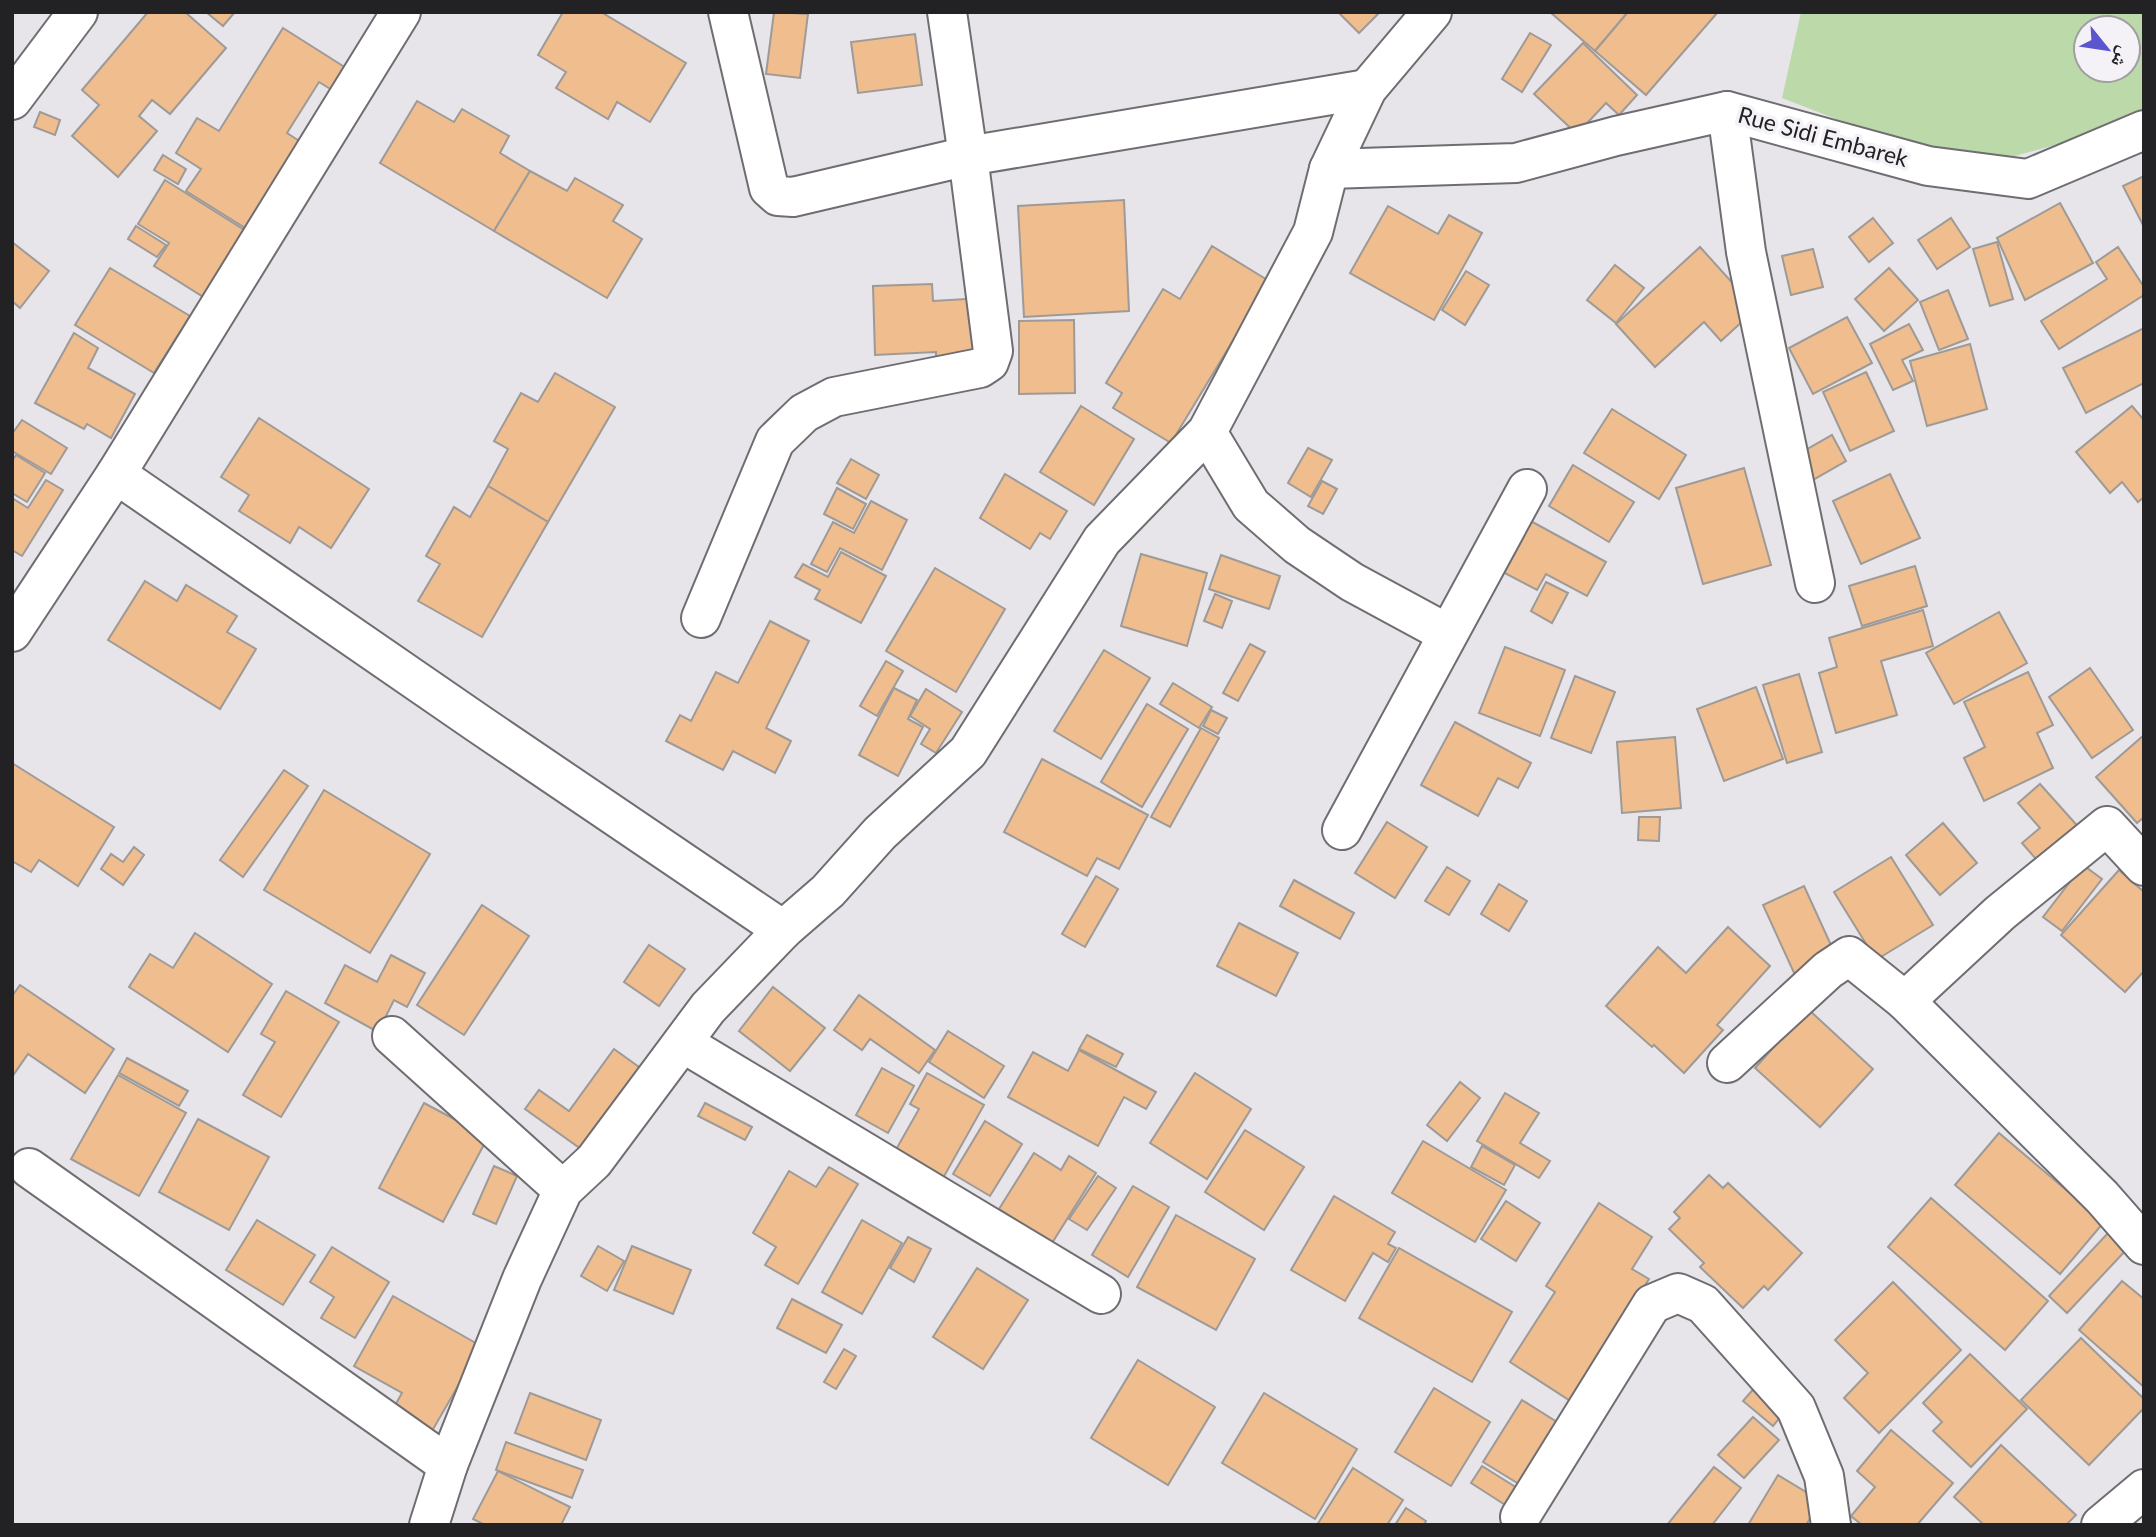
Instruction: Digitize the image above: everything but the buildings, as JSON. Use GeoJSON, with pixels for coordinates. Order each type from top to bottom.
{"type":"FeatureCollection","features":[{"type":"Feature","properties":{"kind":"street"},"geometry":{"type":"LineString","coordinates":[[12,100],[78,12]]}},
{"type":"Feature","properties":{"kind":"street"},"geometry":{"type":"LineString","coordinates":[[12,632],[116,474],[401,12]]}},
{"type":"Feature","properties":{"kind":"street"},"geometry":{"type":"LineString","coordinates":[[728,12],[769,188],[778,196],[793,197],[968,156],[1367,89]]}},
{"type":"Feature","properties":{"kind":"street"},"geometry":{"type":"LineString","coordinates":[[701,618],[775,441],[804,413],[834,397],[980,369],[989,362],[993,351],[947,12]]}},
{"type":"Feature","properties":{"kind":"street"},"geometry":{"type":"LineString","coordinates":[[429,1525],[448,1465],[522,1279],[563,1190],[594,1161],[708,1008],[783,930],[828,891],[880,833],[968,752],[1102,540],[1207,432],[1313,232],[1329,169],[1367,89],[1432,12]]}},
{"type":"Feature","properties":{"kind":"street"},"geometry":{"type":"LineString","coordinates":[[1727,111],[1746,252],[1815,583]]}},
{"type":"Feature","properties":{"kind":"street","name":"Rue Sidi Embarek"},"geometry":{"type":"LineString","coordinates":[[1329,169],[1516,163],[1616,136],[1727,111],[1928,166],[2028,179],[2144,130]]}},
{"type":"Feature","properties":{"kind":"street"},"geometry":{"type":"LineString","coordinates":[[1207,432],[1251,505],[1297,545],[1352,582],[1448,634]]}},
{"type":"Feature","properties":{"kind":"street"},"geometry":{"type":"LineString","coordinates":[[116,474],[783,930]]}},
{"type":"Feature","properties":{"kind":"street"},"geometry":{"type":"LineString","coordinates":[[1342,830],[1527,489]]}},
{"type":"Feature","properties":{"kind":"street"},"geometry":{"type":"LineString","coordinates":[[1905,1001],[2000,913],[2107,826],[2144,866]]}},
{"type":"Feature","properties":{"kind":"street"},"geometry":{"type":"LineString","coordinates":[[1727,1063],[1828,970],[1849,956],[1905,1001],[2102,1197],[2144,1245]]}},
{"type":"Feature","properties":{"kind":"street"},"geometry":{"type":"LineString","coordinates":[[392,1036],[563,1190]]}},
{"type":"Feature","properties":{"kind":"street"},"geometry":{"type":"LineString","coordinates":[[683,1043],[1101,1294]]}},
{"type":"Feature","properties":{"kind":"street"},"geometry":{"type":"LineString","coordinates":[[29,1168],[448,1465]]}},
{"type":"Feature","properties":{"kind":"street"},"geometry":{"type":"LineString","coordinates":[[1520,1517],[1652,1304],[1678,1293],[1703,1304],[1796,1408],[1824,1476],[1831,1525]]}},
{"type":"Feature","properties":{"kind":"street"},"geometry":{"type":"LineString","coordinates":[[2101,1525],[2144,1489]]}},
{"type":"Feature","properties":{"kind":"green space"},"geometry":{"type":"Polygon","coordinates":[[[1801,12],[2144,12],[2144,114],[2100,133],[2011,157],[1893,141],[1782,98],[1801,12]]]}}]}
